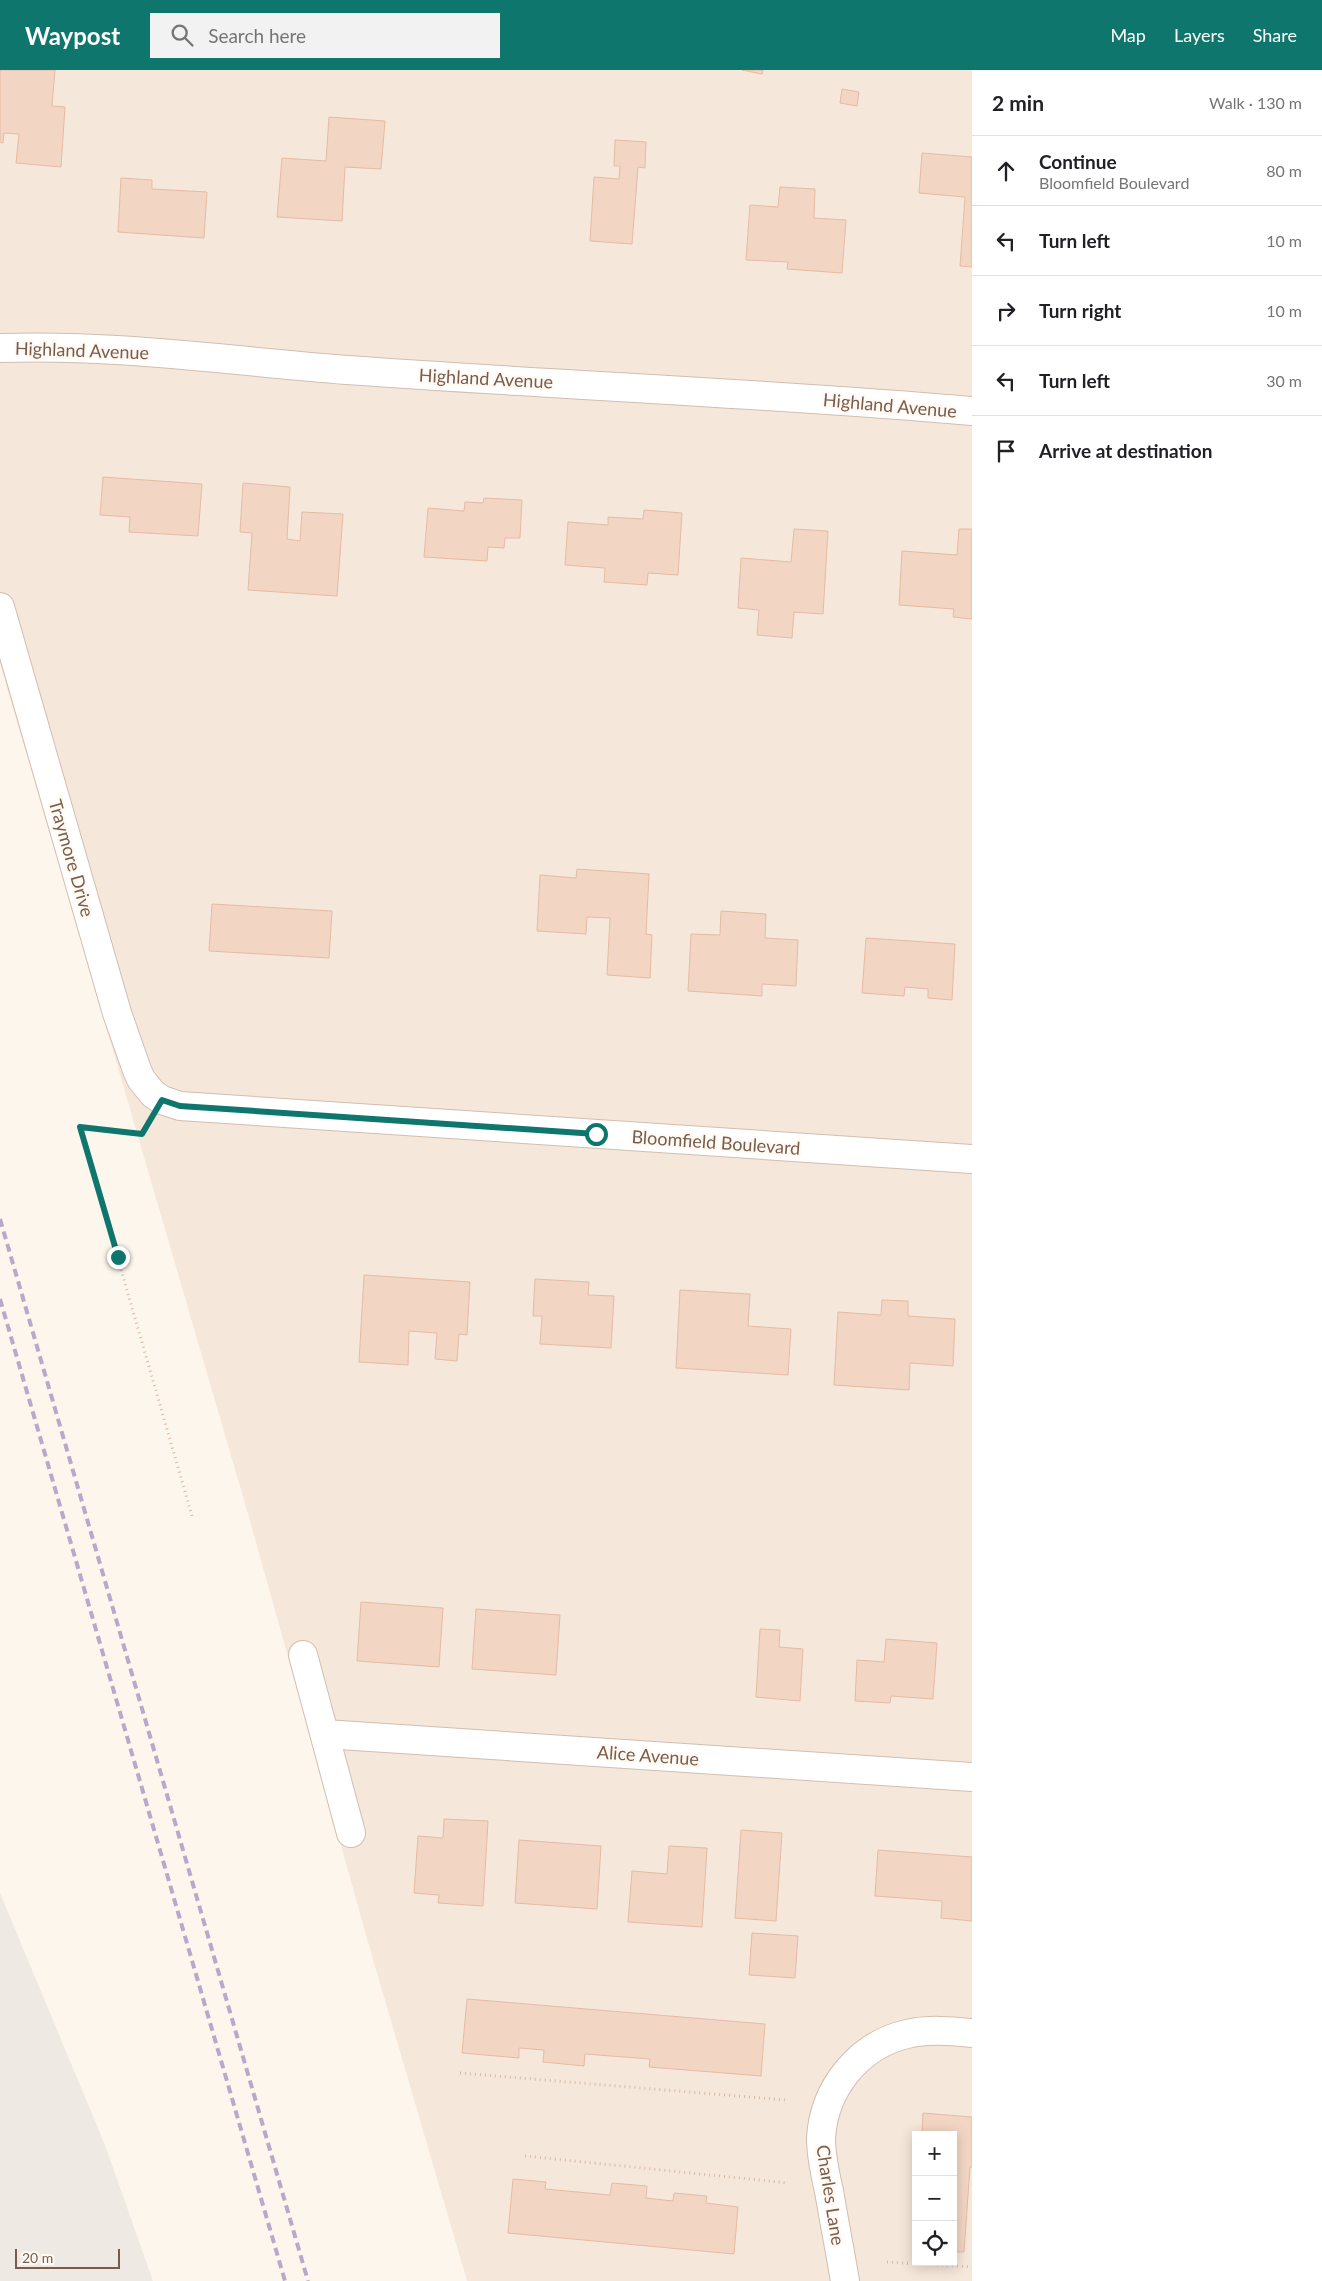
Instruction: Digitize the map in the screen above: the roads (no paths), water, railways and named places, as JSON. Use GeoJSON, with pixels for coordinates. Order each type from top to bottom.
{"type":"FeatureCollection","features":[{"type":"Feature","properties":{"kind":"street","name":"Highland Avenue"},"geometry":{"type":"LineString","coordinates":[[0,348],[119,350],[346,370],[676,389],[972,411]]}},
{"type":"Feature","properties":{"kind":"street","name":"Traymore Drive"},"geometry":{"type":"LineString","coordinates":[[0,607],[117,1012],[141,1079],[153,1094],[162,1100]]}},
{"type":"Feature","properties":{"kind":"street","name":"Bloomfield Boulevard"},"geometry":{"type":"LineString","coordinates":[[162,1100],[180,1106],[972,1159]]}},
{"type":"Feature","properties":{"kind":"street"},"geometry":{"type":"LineString","coordinates":[[303,1655],[351,1833]]}},
{"type":"Feature","properties":{"kind":"street","name":"Alice Avenue"},"geometry":{"type":"LineString","coordinates":[[324,1734],[972,1777]]}},
{"type":"Feature","properties":{"kind":"street","name":"Charles Lane"},"geometry":{"type":"LineString","coordinates":[[845,2281],[822,2153],[823,2125],[832,2096],[844,2076],[860,2057],[890,2039],[926,2031],[972,2033]]}},
{"type":"Feature","properties":{"kind":"railway"},"geometry":{"type":"LineString","coordinates":[[0,1219],[308,2281]]}},
{"type":"Feature","properties":{"kind":"railway"},"geometry":{"type":"LineString","coordinates":[[0,1299],[285,2281]]}}]}
